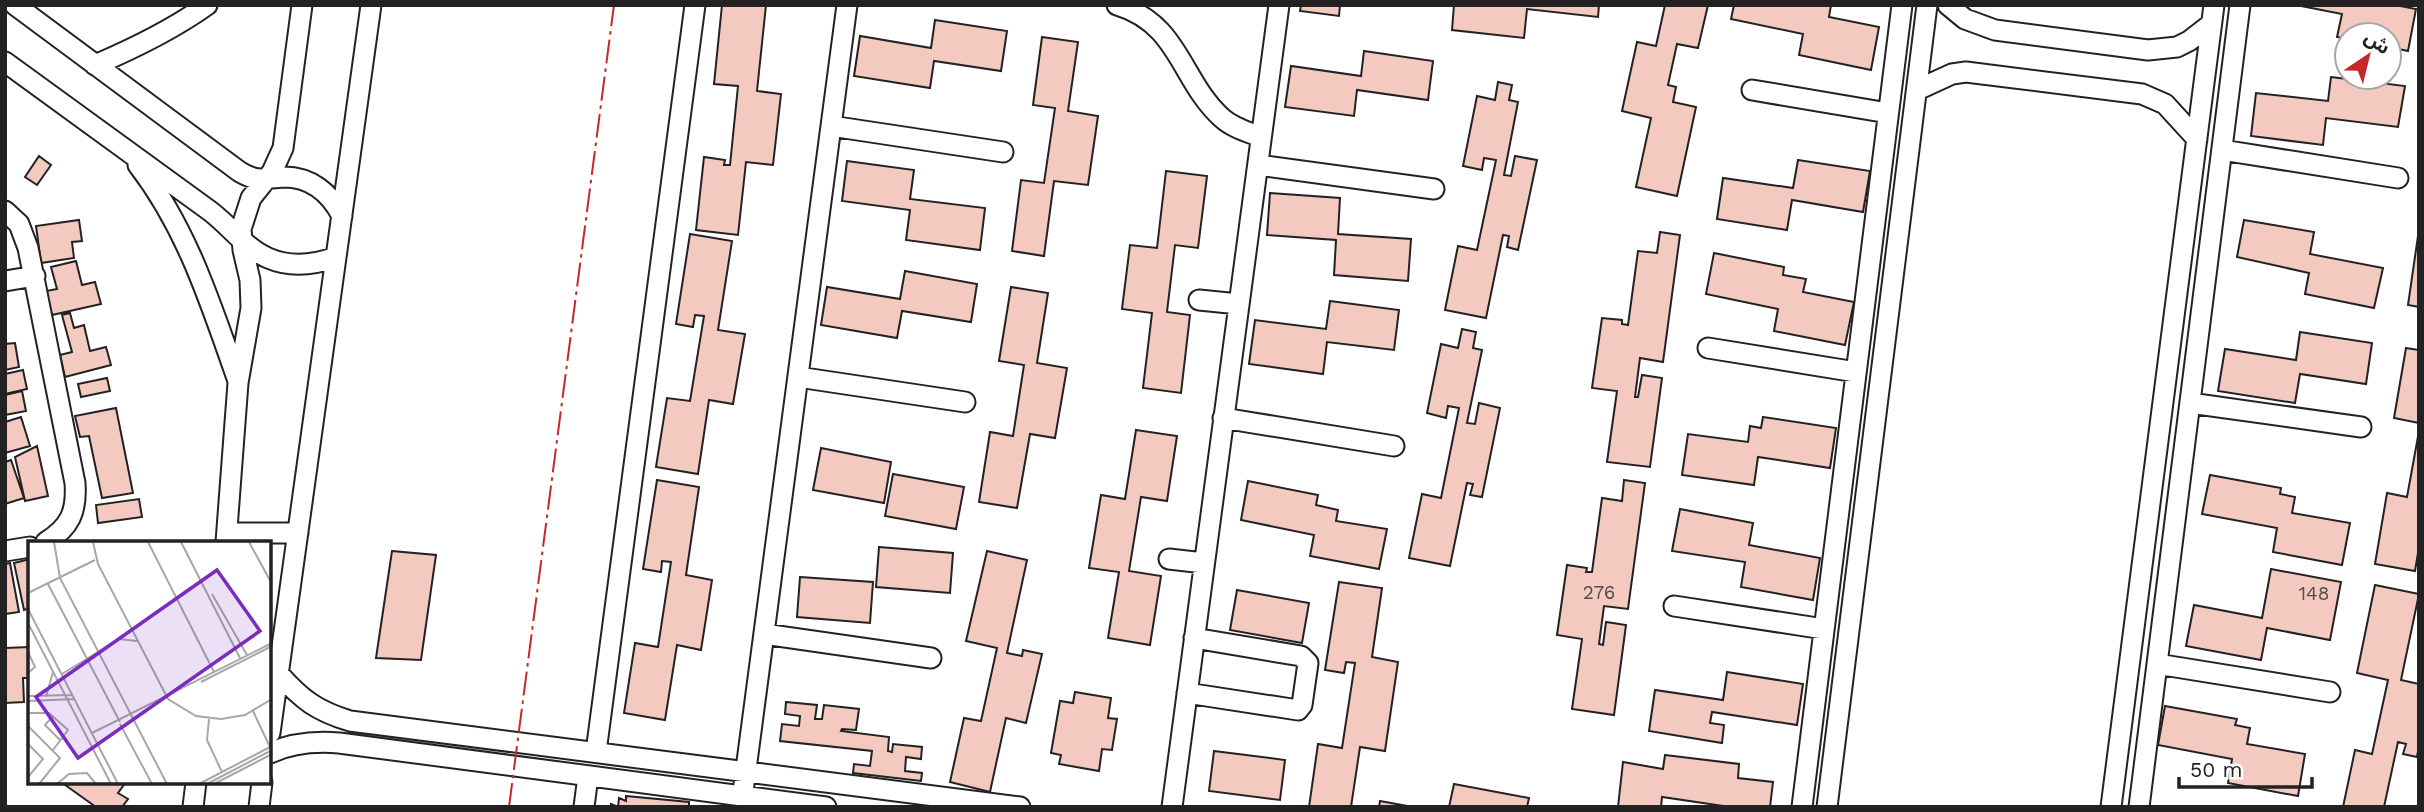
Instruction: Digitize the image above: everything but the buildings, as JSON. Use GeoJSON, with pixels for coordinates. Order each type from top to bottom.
{"type":"FeatureCollection","features":[{"type":"Feature","properties":{"kind":"street"},"geometry":{"type":"LineString","coordinates":[[15,5],[240,172],[265,181],[286,177],[308,181],[328,195],[342,216]]}},
{"type":"Feature","properties":{"kind":"street"},"geometry":{"type":"LineString","coordinates":[[95,65],[140,46],[182,23],[207,5]]}},
{"type":"Feature","properties":{"kind":"street"},"geometry":{"type":"LineString","coordinates":[[298,533],[226,538],[238,383],[251,309],[249,270],[241,239],[246,208],[277,161],[284,140],[302,5]]}},
{"type":"Feature","properties":{"kind":"street"},"geometry":{"type":"LineString","coordinates":[[271,726],[371,5]]}},
{"type":"Feature","properties":{"kind":"street"},"geometry":{"type":"LineString","coordinates":[[596,752],[695,5]]}},
{"type":"Feature","properties":{"kind":"street"},"geometry":{"type":"LineString","coordinates":[[742,802],[847,5]]}},
{"type":"Feature","properties":{"kind":"street"},"geometry":{"type":"LineString","coordinates":[[1117,5],[1148,19],[1165,34],[1207,100],[1224,120],[1236,128],[1261,137]]}},
{"type":"Feature","properties":{"kind":"street"},"geometry":{"type":"LineString","coordinates":[[1172,807],[1279,5]]}},
{"type":"Feature","properties":{"kind":"street"},"geometry":{"type":"LineString","coordinates":[[1802,807],[1902,5]]}},
{"type":"Feature","properties":{"kind":"street"},"geometry":{"type":"LineString","coordinates":[[1827,807],[1927,5]]}},
{"type":"Feature","properties":{"kind":"street"},"geometry":{"type":"LineString","coordinates":[[1948,5],[1965,19],[1995,30],[2148,50],[2176,47],[2213,15]]}},
{"type":"Feature","properties":{"kind":"street"},"geometry":{"type":"LineString","coordinates":[[2139,807],[2241,5]]}},
{"type":"Feature","properties":{"kind":"street"},"geometry":{"type":"LineString","coordinates":[[2111,807],[2213,15]]}},
{"type":"Feature","properties":{"kind":"street"},"geometry":{"type":"LineString","coordinates":[[5,62],[220,219],[259,254],[280,262],[309,265],[336,257]]}},
{"type":"Feature","properties":{"kind":"street"},"geometry":{"type":"LineString","coordinates":[[1917,90],[1952,74],[1966,72],[2142,94],[2165,104],[2197,139]]}},
{"type":"Feature","properties":{"kind":"street"},"geometry":{"type":"LineString","coordinates":[[1752,90],[1888,113]]}},
{"type":"Feature","properties":{"kind":"street"},"geometry":{"type":"LineString","coordinates":[[831,125],[1003,152]]}},
{"type":"Feature","properties":{"kind":"street"},"geometry":{"type":"LineString","coordinates":[[2222,150],[2398,178]]}},
{"type":"Feature","properties":{"kind":"street"},"geometry":{"type":"LineString","coordinates":[[126,151],[164,204],[194,261],[238,383]]}},
{"type":"Feature","properties":{"kind":"street"},"geometry":{"type":"LineString","coordinates":[[1258,164],[1434,189]]}},
{"type":"Feature","properties":{"kind":"street"},"geometry":{"type":"LineString","coordinates":[[5,211],[19,225],[25,236],[75,483],[76,501],[71,518],[61,532],[48,541]]}},
{"type":"Feature","properties":{"kind":"street"},"geometry":{"type":"LineString","coordinates":[[5,281],[35,276]]}},
{"type":"Feature","properties":{"kind":"street"},"geometry":{"type":"LineString","coordinates":[[1199,300],[1239,304]]}},
{"type":"Feature","properties":{"kind":"street"},"geometry":{"type":"LineString","coordinates":[[1708,348],[1856,372]]}},
{"type":"Feature","properties":{"kind":"street"},"geometry":{"type":"LineString","coordinates":[[798,377],[965,402]]}},
{"type":"Feature","properties":{"kind":"street"},"geometry":{"type":"LineString","coordinates":[[2190,403],[2361,427]]}},
{"type":"Feature","properties":{"kind":"street"},"geometry":{"type":"LineString","coordinates":[[1223,418],[1394,446]]}},
{"type":"Feature","properties":{"kind":"street"},"geometry":{"type":"LineString","coordinates":[[5,551],[28,547]]}},
{"type":"Feature","properties":{"kind":"street"},"geometry":{"type":"LineString","coordinates":[[1169,559],[1204,563]]}},
{"type":"Feature","properties":{"kind":"street"},"geometry":{"type":"LineString","coordinates":[[1674,606],[1824,629]]}},
{"type":"Feature","properties":{"kind":"street"},"geometry":{"type":"LineString","coordinates":[[764,634],[931,658]]}},
{"type":"Feature","properties":{"kind":"street"},"geometry":{"type":"LineString","coordinates":[[1187,693],[1298,710],[1302,705],[1308,663],[1301,656],[1194,638]]}},
{"type":"Feature","properties":{"kind":"street"},"geometry":{"type":"LineString","coordinates":[[2157,664],[2330,692]]}},
{"type":"Feature","properties":{"kind":"street"},"geometry":{"type":"LineString","coordinates":[[279,674],[301,698],[316,709],[350,721],[1020,807]]}},
{"type":"Feature","properties":{"kind":"street"},"geometry":{"type":"LineString","coordinates":[[271,753],[283,747],[320,741],[588,776],[742,802],[826,807]]}},
{"type":"Feature","properties":{"kind":"street"},"geometry":{"type":"LineString","coordinates":[[584,807],[588,776]]}},
{"type":"Feature","properties":{"kind":"street"},"geometry":{"type":"LineString","coordinates":[[193,807],[196,784]]}},
{"type":"Feature","properties":{"kind":"street"},"geometry":{"type":"LineString","coordinates":[[259,807],[262,784]]}},
{"type":"Feature","properties":{"kind":"power"},"geometry":{"type":"LineString","coordinates":[[509,807],[614,5]]}}]}
